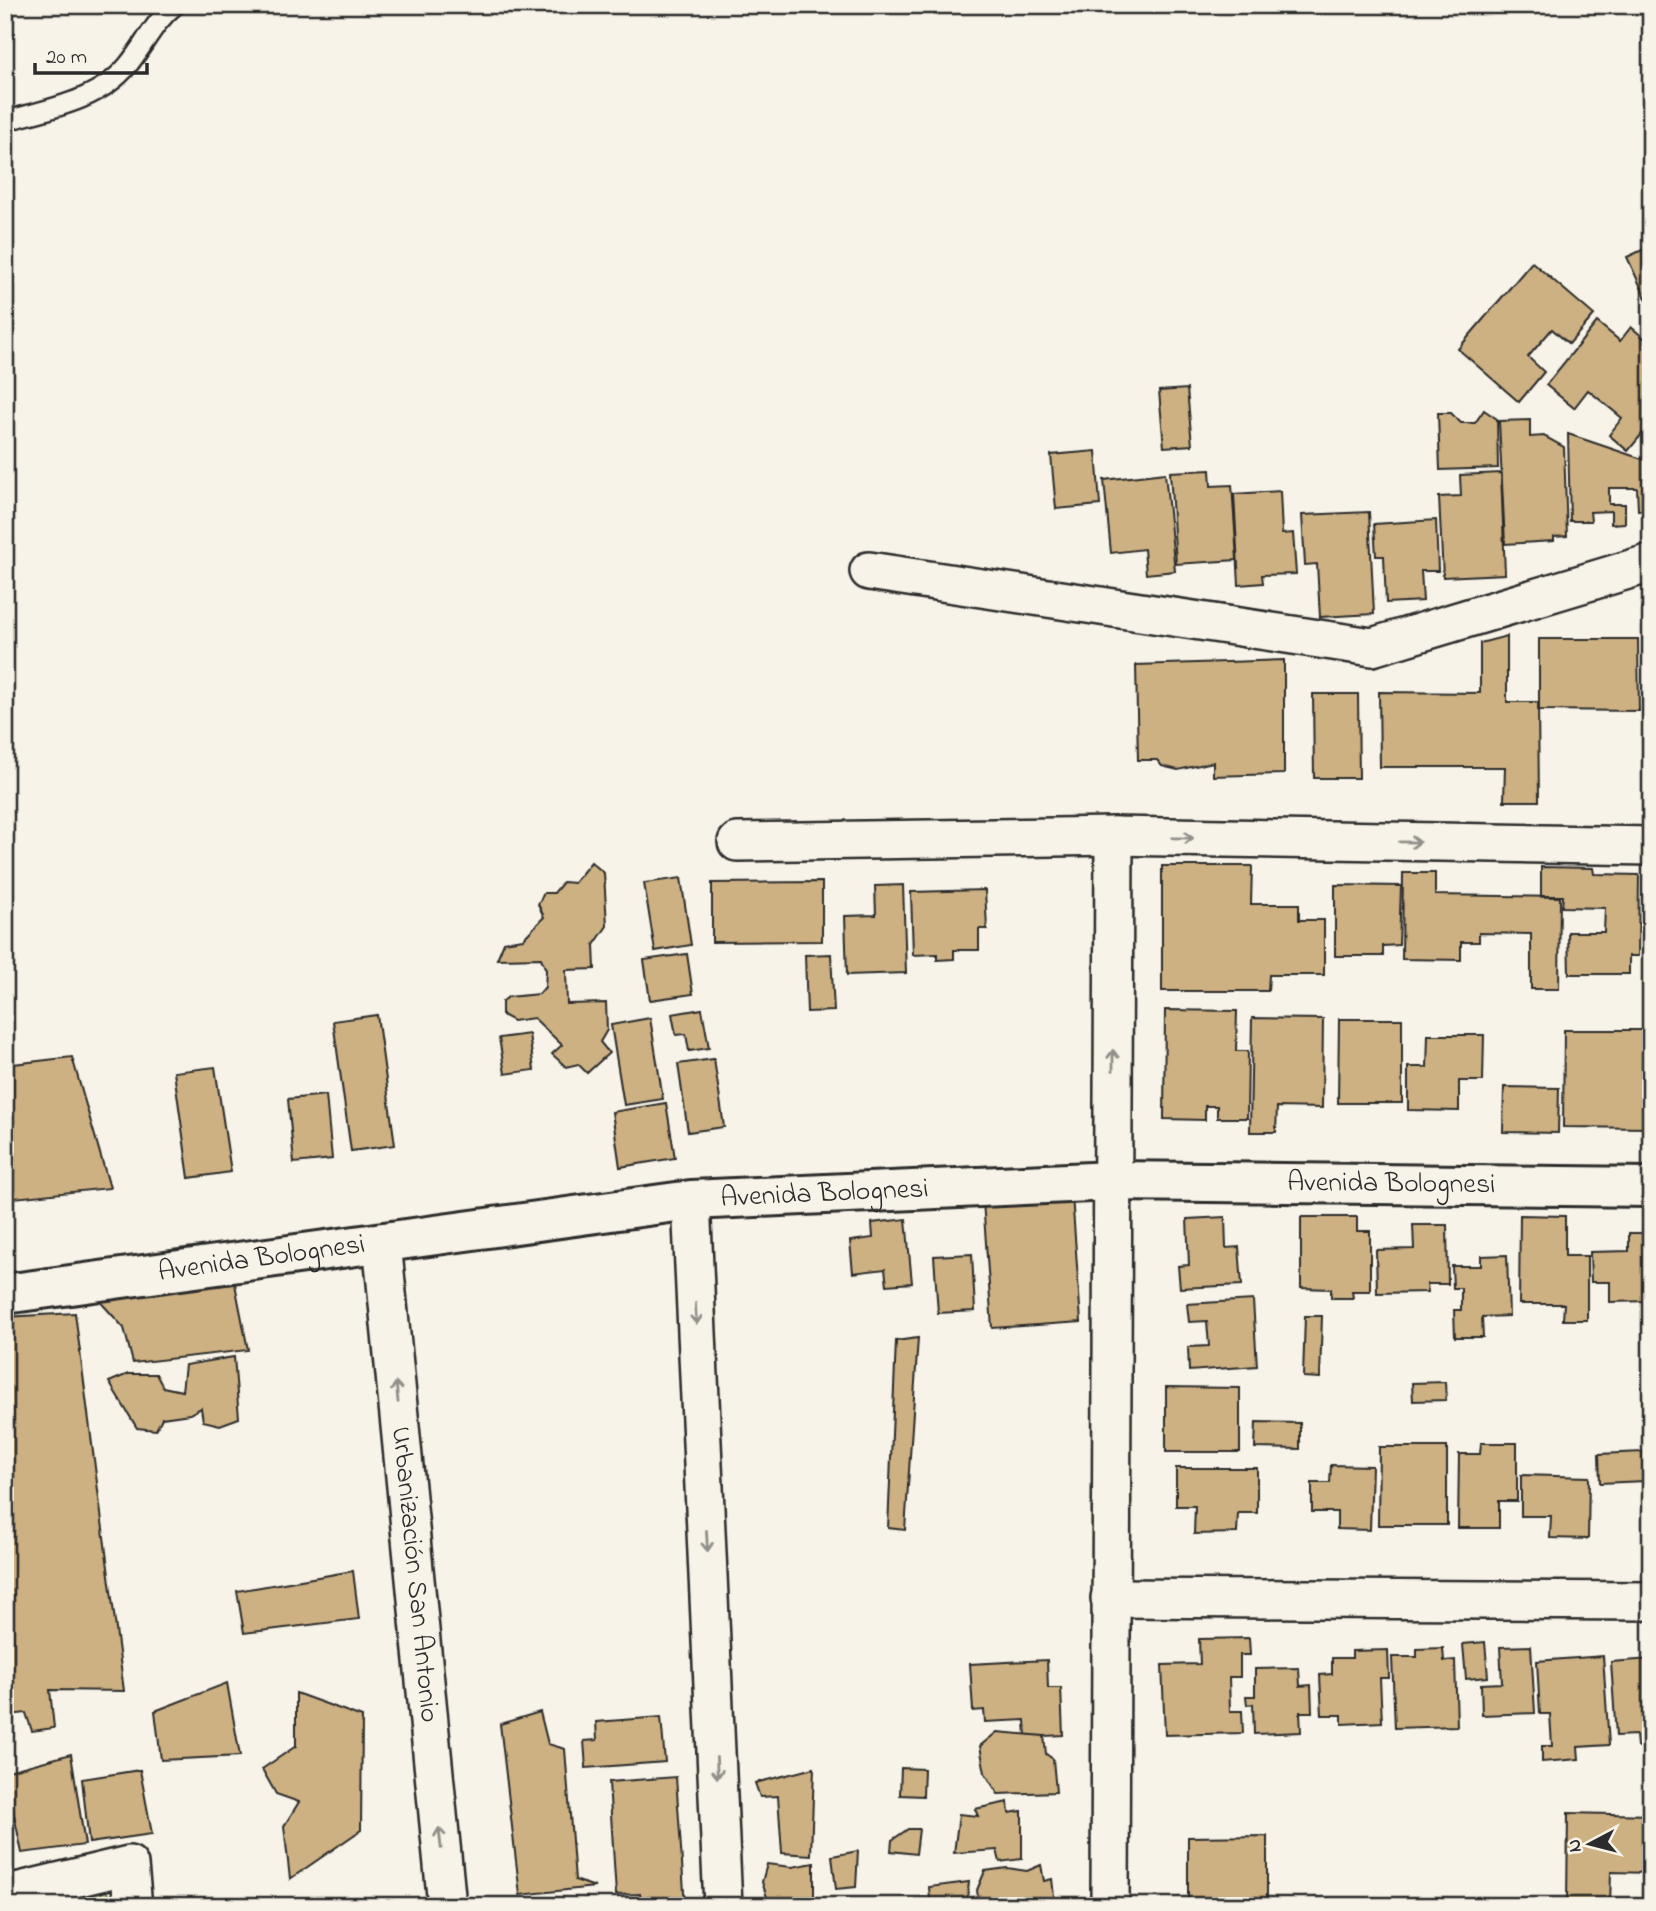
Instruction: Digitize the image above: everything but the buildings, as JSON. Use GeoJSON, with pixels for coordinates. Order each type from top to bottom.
{"type":"FeatureCollection","features":[{"type":"Feature","properties":{"kind":"main road","name":"Avenida Bolognesi"},"geometry":{"type":"LineString","coordinates":[[5,1294],[691,1200],[1112,1181],[1651,1187]]}},
{"type":"Feature","properties":{"kind":"street"},"geometry":{"type":"LineString","coordinates":[[869,571],[1372,647],[1651,563]]}},
{"type":"Feature","properties":{"kind":"street"},"geometry":{"type":"LineString","coordinates":[[737,842],[1114,836],[1651,846]]}},
{"type":"Feature","properties":{"kind":"street"},"geometry":{"type":"LineString","coordinates":[[1110,1906],[1114,836]]}},
{"type":"Feature","properties":{"kind":"street"},"geometry":{"type":"LineString","coordinates":[[691,1200],[723,1906]]}},
{"type":"Feature","properties":{"kind":"street","name":"Urbanización San Antonio"},"geometry":{"type":"LineString","coordinates":[[382,1242],[447,1906]]}},
{"type":"Feature","properties":{"kind":"street"},"geometry":{"type":"LineString","coordinates":[[1111,1598],[1651,1601]]}},
{"type":"Feature","properties":{"kind":"street"},"geometry":{"type":"LineString","coordinates":[[10,1889],[129,1865],[133,1906]]}},
{"type":"Feature","properties":{"kind":"lane"},"geometry":{"type":"LineString","coordinates":[[5,121],[88,96],[111,83],[128,65],[159,18],[175,5]]}},
{"type":"Feature","properties":{"kind":"green space"},"geometry":{"type":"Polygon","coordinates":[[[107,1891],[109,1906],[57,1906],[107,1891]]]}}]}
